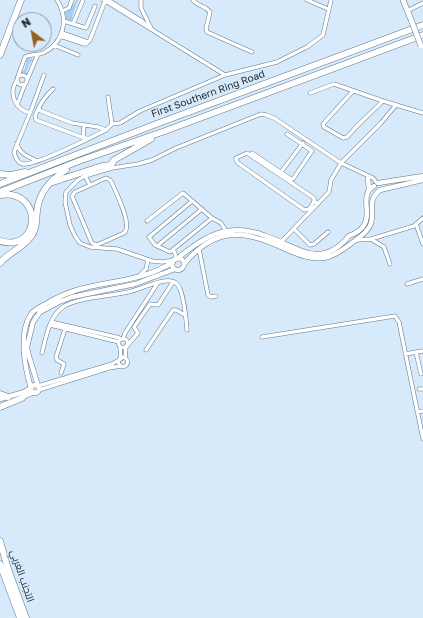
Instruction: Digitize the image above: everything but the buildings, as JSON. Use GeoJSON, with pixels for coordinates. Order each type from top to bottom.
{"type":"FeatureCollection","features":[{"type":"Feature","properties":{"kind":"highway"},"geometry":{"type":"LineString","coordinates":[[0,56],[20,1]]}},
{"type":"Feature","properties":{"kind":"highway","name":"First Southern Ring Road"},"geometry":{"type":"LineString","coordinates":[[0,184],[423,24]]}},
{"type":"Feature","properties":{"kind":"highway","name":"First Southern Ring Road"},"geometry":{"type":"LineString","coordinates":[[0,194],[79,161],[165,131],[423,35]]}},
{"type":"Feature","properties":{"kind":"highway"},"geometry":{"type":"LineString","coordinates":[[48,184],[102,166],[112,167],[114,160],[165,131]]}},
{"type":"Feature","properties":{"kind":"highway"},"geometry":{"type":"LineString","coordinates":[[0,174],[11,175],[27,171],[77,154]]}},
{"type":"Feature","properties":{"kind":"highway"},"geometry":{"type":"LineString","coordinates":[[0,263],[31,236],[36,225],[38,204],[42,193],[48,184],[58,174],[79,161]]}},
{"type":"Feature","properties":{"kind":"highway"},"geometry":{"type":"LineString","coordinates":[[0,194],[12,196],[22,200],[29,206],[32,218],[29,232],[22,239],[14,242],[0,241]]}},
{"type":"Feature","properties":{"kind":"highway"},"geometry":{"type":"LineString","coordinates":[[0,394],[8,397]]}},
{"type":"Feature","properties":{"kind":"highway"},"geometry":{"type":"LineString","coordinates":[[0,407],[22,398]]}},
{"type":"Feature","properties":{"kind":"highway","name":"التجنب الغربي"},"geometry":{"type":"LineString","coordinates":[[0,541],[8,569],[26,618]]}},
{"type":"Feature","properties":{"kind":"highway","name":"التجنب الغربي"},"geometry":{"type":"LineString","coordinates":[[0,564],[20,618]]}},
{"type":"Feature","properties":{"kind":"main road"},"geometry":{"type":"LineString","coordinates":[[403,0],[422,48]]}},
{"type":"Feature","properties":{"kind":"street"},"geometry":{"type":"LineString","coordinates":[[30,113],[17,105],[13,95],[13,87],[25,57],[47,51],[54,45],[61,34],[64,21],[58,0]]}},
{"type":"Feature","properties":{"kind":"street"},"geometry":{"type":"LineString","coordinates":[[62,11],[69,8],[72,0]]}},
{"type":"Feature","properties":{"kind":"street"},"geometry":{"type":"LineString","coordinates":[[73,24],[82,0]]}},
{"type":"Feature","properties":{"kind":"street"},"geometry":{"type":"LineString","coordinates":[[61,34],[84,44],[88,42],[106,0],[140,24],[147,26],[225,75]]}},
{"type":"Feature","properties":{"kind":"street"},"geometry":{"type":"LineString","coordinates":[[140,0],[141,8],[151,29]]}},
{"type":"Feature","properties":{"kind":"street"},"geometry":{"type":"LineString","coordinates":[[192,0],[208,9],[210,12],[206,29],[207,32],[252,52]]}},
{"type":"Feature","properties":{"kind":"street"},"geometry":{"type":"LineString","coordinates":[[307,0],[328,9]]}},
{"type":"Feature","properties":{"kind":"street"},"geometry":{"type":"LineString","coordinates":[[44,74],[14,152],[19,162],[24,164],[38,161],[85,138],[106,130],[112,124],[120,123],[140,111],[225,75],[277,62],[314,43],[323,35],[331,0]]}},
{"type":"Feature","properties":{"kind":"street"},"geometry":{"type":"LineString","coordinates":[[407,11],[423,3]]}},
{"type":"Feature","properties":{"kind":"street"},"geometry":{"type":"LineString","coordinates":[[64,21],[83,28],[87,27],[95,6]]}},
{"type":"Feature","properties":{"kind":"street"},"geometry":{"type":"LineString","coordinates":[[54,45],[78,55]]}},
{"type":"Feature","properties":{"kind":"street"},"geometry":{"type":"LineString","coordinates":[[17,105],[38,54]]}},
{"type":"Feature","properties":{"kind":"street"},"geometry":{"type":"LineString","coordinates":[[17,78],[23,75],[26,77],[26,82]]}},
{"type":"Feature","properties":{"kind":"street"},"geometry":{"type":"LineString","coordinates":[[17,78],[21,85],[26,82]]}},
{"type":"Feature","properties":{"kind":"street"},"geometry":{"type":"LineString","coordinates":[[310,93],[334,84],[423,113]]}},
{"type":"Feature","properties":{"kind":"street"},"geometry":{"type":"LineString","coordinates":[[53,89],[42,100],[35,116],[36,120],[85,138]]}},
{"type":"Feature","properties":{"kind":"street"},"geometry":{"type":"LineString","coordinates":[[353,91],[324,124],[324,127],[343,138],[347,137],[383,101]]}},
{"type":"Feature","properties":{"kind":"street"},"geometry":{"type":"LineString","coordinates":[[108,97],[112,124]]}},
{"type":"Feature","properties":{"kind":"street"},"geometry":{"type":"LineString","coordinates":[[281,242],[329,192],[331,180],[341,163],[381,123],[396,105]]}},
{"type":"Feature","properties":{"kind":"street"},"geometry":{"type":"LineString","coordinates":[[39,109],[72,123],[98,127],[106,130]]}},
{"type":"Feature","properties":{"kind":"street"},"geometry":{"type":"LineString","coordinates":[[35,389],[27,347],[33,322],[40,312],[72,297],[135,284],[175,269],[181,269],[191,255],[216,238],[247,234],[272,242],[306,257],[320,258],[334,254],[354,242],[370,226],[372,218],[372,201],[380,190],[381,185],[376,184],[366,176],[341,163],[270,116],[261,114],[176,148],[152,160],[138,164],[112,167],[85,176],[78,180],[66,192],[66,213],[75,236],[80,243],[90,247],[117,249],[148,260],[162,262],[182,260],[184,264]]}},
{"type":"Feature","properties":{"kind":"street"},"geometry":{"type":"LineString","coordinates":[[84,126],[85,138]]}},
{"type":"Feature","properties":{"kind":"street"},"geometry":{"type":"LineString","coordinates":[[252,153],[291,179],[294,178],[312,152],[287,134]]}},
{"type":"Feature","properties":{"kind":"street"},"geometry":{"type":"LineString","coordinates":[[281,172],[306,139]]}},
{"type":"Feature","properties":{"kind":"street"},"geometry":{"type":"LineString","coordinates":[[17,143],[17,146],[21,152],[38,161]]}},
{"type":"Feature","properties":{"kind":"street"},"geometry":{"type":"LineString","coordinates":[[314,201],[308,209],[303,209],[238,163],[236,158],[245,152],[247,153],[315,199],[314,201],[318,204]]}},
{"type":"Feature","properties":{"kind":"street"},"geometry":{"type":"LineString","coordinates":[[85,176],[90,185]]}},
{"type":"Feature","properties":{"kind":"street"},"geometry":{"type":"LineString","coordinates":[[35,389],[23,347],[28,322],[33,312],[37,309],[56,298],[76,290],[136,278],[160,270],[211,236],[226,231],[252,231],[308,254],[322,254],[338,247],[348,237],[359,231],[364,225],[367,216],[366,202],[368,190],[366,176]]}},
{"type":"Feature","properties":{"kind":"street"},"geometry":{"type":"LineString","coordinates":[[368,190],[376,184],[423,176]]}},
{"type":"Feature","properties":{"kind":"street"},"geometry":{"type":"LineString","coordinates":[[106,178],[110,180],[126,216],[125,233],[97,245],[90,241],[72,196],[75,192],[90,185],[106,178]]}},
{"type":"Feature","properties":{"kind":"street"},"geometry":{"type":"LineString","coordinates":[[380,190],[423,180]]}},
{"type":"Feature","properties":{"kind":"street"},"geometry":{"type":"LineString","coordinates":[[146,222],[183,193],[191,202],[221,223],[226,231]]}},
{"type":"Feature","properties":{"kind":"street"},"geometry":{"type":"LineString","coordinates":[[191,202],[149,237],[154,245],[166,252],[170,252],[212,218]]}},
{"type":"Feature","properties":{"kind":"street"},"geometry":{"type":"LineString","coordinates":[[157,246],[202,210]]}},
{"type":"Feature","properties":{"kind":"street"},"geometry":{"type":"LineString","coordinates":[[354,242],[371,239],[414,226],[423,218]]}},
{"type":"Feature","properties":{"kind":"street"},"geometry":{"type":"LineString","coordinates":[[416,224],[423,244]]}},
{"type":"Feature","properties":{"kind":"street"},"geometry":{"type":"LineString","coordinates":[[294,229],[310,245],[314,244],[328,232]]}},
{"type":"Feature","properties":{"kind":"street"},"geometry":{"type":"LineString","coordinates":[[348,237],[353,237],[354,242]]}},
{"type":"Feature","properties":{"kind":"street"},"geometry":{"type":"LineString","coordinates":[[371,239],[384,247],[390,264]]}},
{"type":"Feature","properties":{"kind":"street"},"geometry":{"type":"LineString","coordinates":[[199,249],[208,295],[211,297],[216,296]]}},
{"type":"Feature","properties":{"kind":"street"},"geometry":{"type":"LineString","coordinates":[[173,250],[175,253],[175,260],[172,265],[175,269]]}},
{"type":"Feature","properties":{"kind":"street"},"geometry":{"type":"LineString","coordinates":[[136,278],[145,271],[148,260]]}},
{"type":"Feature","properties":{"kind":"street"},"geometry":{"type":"LineString","coordinates":[[407,284],[423,279]]}},
{"type":"Feature","properties":{"kind":"street"},"geometry":{"type":"LineString","coordinates":[[42,353],[51,324],[62,308],[66,305],[132,291],[168,281],[173,282],[180,288],[188,330]]}},
{"type":"Feature","properties":{"kind":"street"},"geometry":{"type":"LineString","coordinates":[[120,347],[127,346],[138,333],[134,328],[150,304],[158,305],[173,282]]}},
{"type":"Feature","properties":{"kind":"street"},"geometry":{"type":"LineString","coordinates":[[121,366],[119,363],[121,340],[157,283]]}},
{"type":"Feature","properties":{"kind":"street"},"geometry":{"type":"LineString","coordinates":[[146,350],[173,310],[175,309],[185,314]]}},
{"type":"Feature","properties":{"kind":"street"},"geometry":{"type":"LineString","coordinates":[[262,337],[395,316],[399,322],[423,439]]}},
{"type":"Feature","properties":{"kind":"street"},"geometry":{"type":"LineString","coordinates":[[0,399],[108,368],[127,365],[127,360],[125,358],[127,340],[65,329],[51,324]]}},
{"type":"Feature","properties":{"kind":"street"},"geometry":{"type":"LineString","coordinates":[[51,324],[116,337],[121,340]]}},
{"type":"Feature","properties":{"kind":"street"},"geometry":{"type":"LineString","coordinates":[[62,373],[64,364],[57,360],[56,357],[65,329]]}},
{"type":"Feature","properties":{"kind":"street"},"geometry":{"type":"LineString","coordinates":[[405,354],[423,351]]}},
{"type":"Feature","properties":{"kind":"street"},"geometry":{"type":"LineString","coordinates":[[416,352],[421,368],[421,374]]}},
{"type":"Feature","properties":{"kind":"street"},"geometry":{"type":"LineString","coordinates":[[0,404],[22,398],[35,389],[112,364],[125,358]]}},
{"type":"Feature","properties":{"kind":"street"},"geometry":{"type":"LineString","coordinates":[[417,412],[423,411]]}},
{"type":"Feature","properties":{"kind":"shaded area"},"geometry":{"type":"Polygon","coordinates":[[[76,0],[78,0],[71,21],[66,19],[65,13],[73,4],[74,5],[76,0]]]}},
{"type":"Feature","properties":{"kind":"shaded area"},"geometry":{"type":"Polygon","coordinates":[[[28,58],[33,59],[30,62],[26,72],[28,73],[27,76],[23,73],[20,74],[21,71],[24,71],[27,62],[25,61],[28,58]]]}}]}
